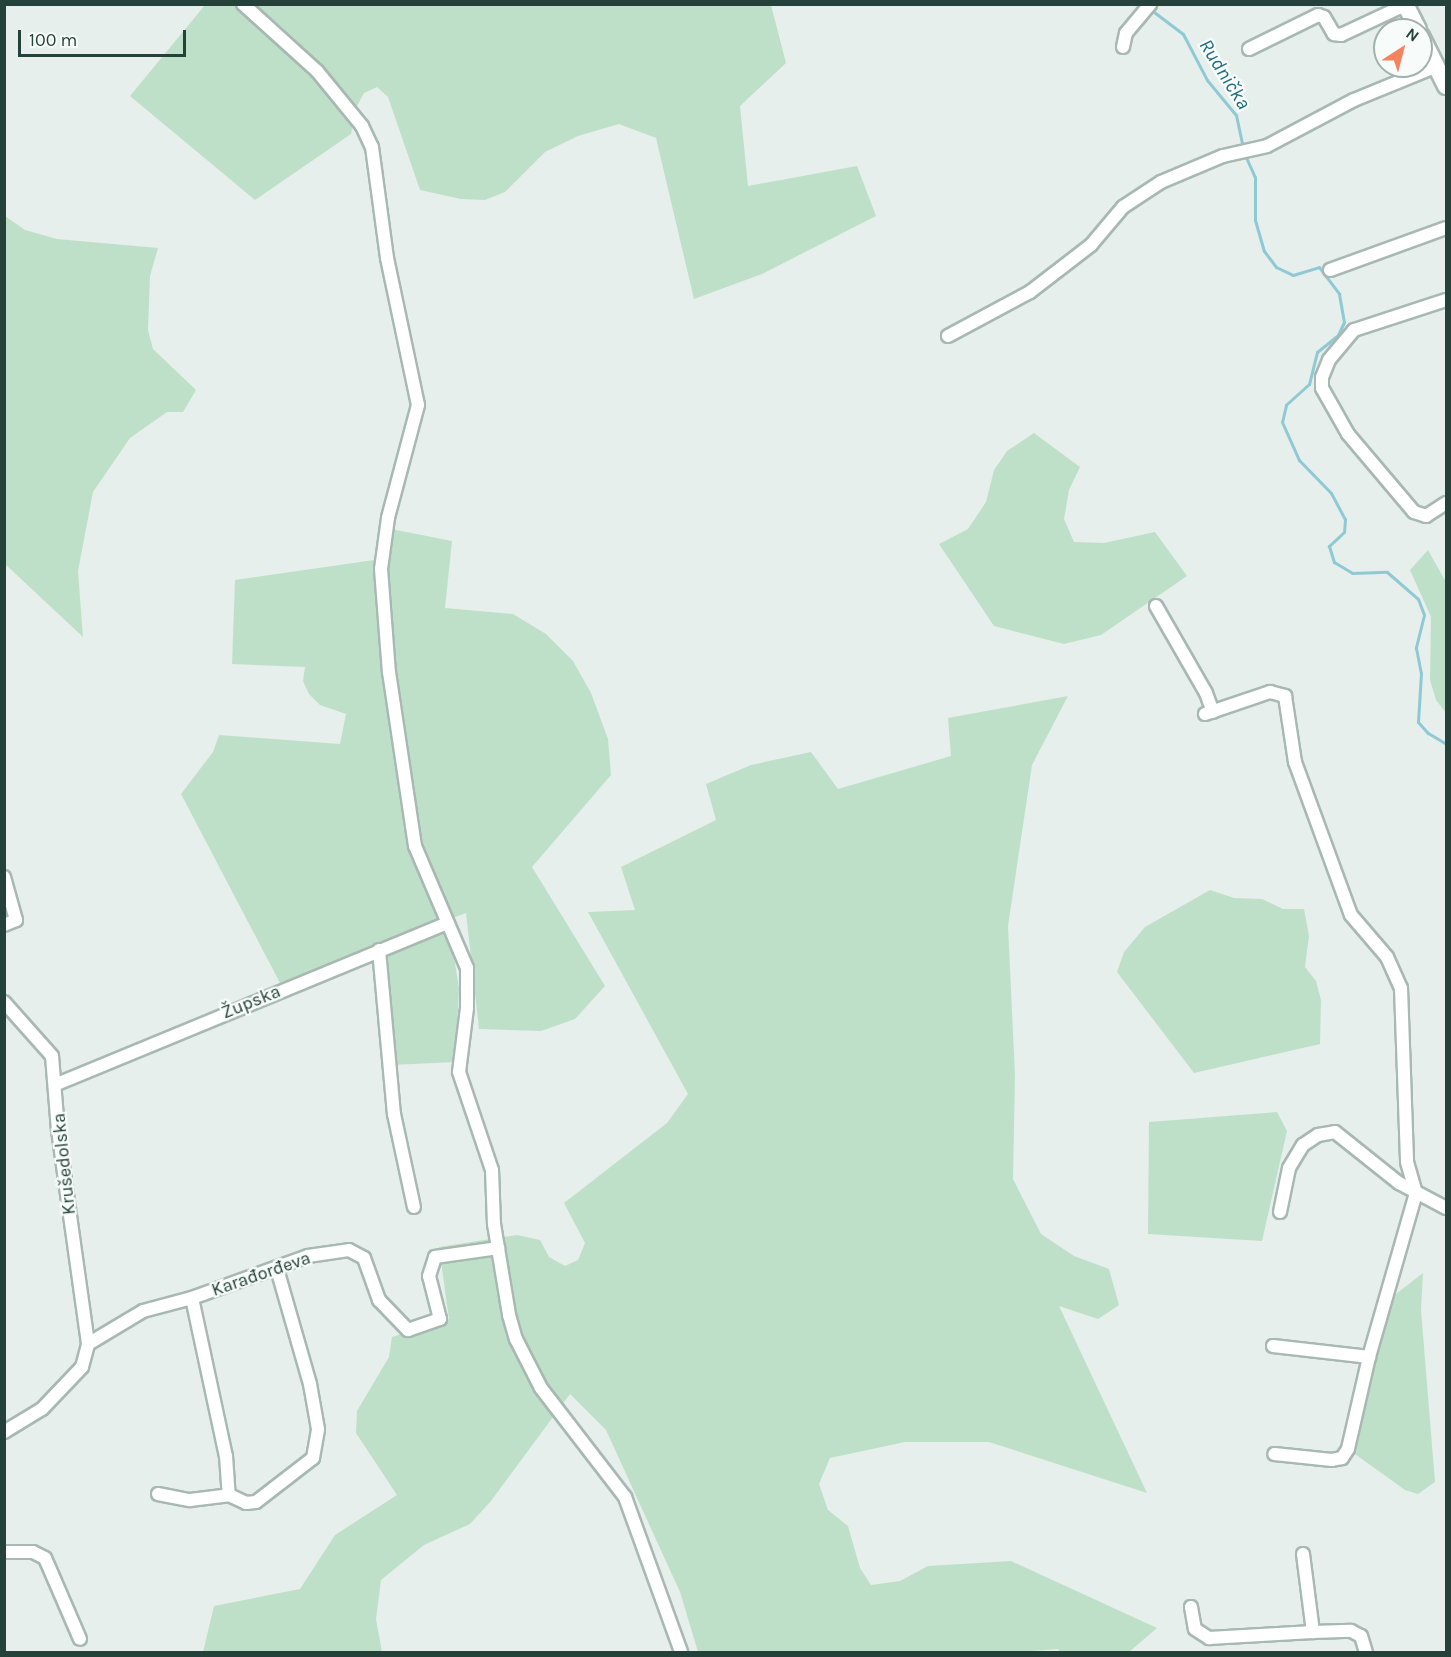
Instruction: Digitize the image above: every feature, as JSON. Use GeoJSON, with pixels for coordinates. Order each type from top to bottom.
{"type":"FeatureCollection","features":[{"type":"Feature","properties":{"kind":"street"},"geometry":{"type":"LineString","coordinates":[[243,4],[317,71],[362,126],[377,166],[387,258],[418,405],[388,518],[381,569],[389,672],[415,846],[446,924],[467,968],[467,1008],[459,1072],[492,1170],[498,1248],[516,1339],[541,1388],[625,1497],[681,1653]]}},
{"type":"Feature","properties":{"kind":"street"},"geometry":{"type":"LineString","coordinates":[[1250,49],[1318,15],[1324,17],[1334,34],[1341,35],[1405,5]]}},
{"type":"Feature","properties":{"kind":"street"},"geometry":{"type":"LineString","coordinates":[[1122,47],[1126,33],[1147,9]]}},
{"type":"Feature","properties":{"kind":"street"},"geometry":{"type":"LineString","coordinates":[[1433,58],[1446,86]]}},
{"type":"Feature","properties":{"kind":"street"},"geometry":{"type":"LineString","coordinates":[[948,336],[1030,292],[1091,245],[1137,196],[1209,161],[1244,152],[1354,100],[1437,66]]}},
{"type":"Feature","properties":{"kind":"street"},"geometry":{"type":"LineString","coordinates":[[1330,270],[1446,228]]}},
{"type":"Feature","properties":{"kind":"street"},"geometry":{"type":"LineString","coordinates":[[1446,300],[1353,330],[1326,365],[1322,377],[1322,388],[1348,434],[1414,512],[1426,516],[1446,503]]}},
{"type":"Feature","properties":{"kind":"street"},"geometry":{"type":"LineString","coordinates":[[1156,606],[1206,693],[1209,713],[1270,692],[1279,692],[1289,703],[1295,762],[1351,915],[1387,957],[1401,988],[1407,1162],[1416,1193],[1369,1357],[1348,1449],[1342,1458],[1274,1454]]}},
{"type":"Feature","properties":{"kind":"street"},"geometry":{"type":"LineString","coordinates":[[4,877],[16,920],[4,925]]}},
{"type":"Feature","properties":{"kind":"street","name":"Župska"},"geometry":{"type":"LineString","coordinates":[[57,1084],[446,924]]}},
{"type":"Feature","properties":{"kind":"street"},"geometry":{"type":"LineString","coordinates":[[379,950],[394,1114],[414,1207]]}},
{"type":"Feature","properties":{"kind":"street","name":"Krušedolska"},"geometry":{"type":"LineString","coordinates":[[4,1002],[52,1056],[57,1084],[58,1131],[88,1344]]}},
{"type":"Feature","properties":{"kind":"street"},"geometry":{"type":"LineString","coordinates":[[1280,1212],[1289,1168],[1303,1145],[1318,1135],[1335,1132],[1416,1193],[1446,1208]]}},
{"type":"Feature","properties":{"kind":"street","name":"Karađorđeva"},"geometry":{"type":"LineString","coordinates":[[88,1344],[143,1311],[192,1298],[308,1256],[357,1251],[364,1258],[379,1300],[408,1330],[440,1319],[429,1276],[435,1257],[498,1248]]}},
{"type":"Feature","properties":{"kind":"street"},"geometry":{"type":"LineString","coordinates":[[158,1494],[190,1500],[229,1495],[246,1503],[256,1502],[307,1466],[318,1448],[310,1384],[277,1269]]}},
{"type":"Feature","properties":{"kind":"street","name":"Karađorđeva"},"geometry":{"type":"LineString","coordinates":[[192,1298],[226,1456],[229,1495]]}},
{"type":"Feature","properties":{"kind":"street"},"geometry":{"type":"LineString","coordinates":[[4,1432],[42,1409],[82,1367],[88,1344]]}},
{"type":"Feature","properties":{"kind":"street"},"geometry":{"type":"LineString","coordinates":[[1273,1346],[1369,1357]]}},
{"type":"Feature","properties":{"kind":"street"},"geometry":{"type":"LineString","coordinates":[[4,1551],[33,1552],[45,1558],[80,1639]]}},
{"type":"Feature","properties":{"kind":"street"},"geometry":{"type":"LineString","coordinates":[[1303,1554],[1313,1632]]}},
{"type":"Feature","properties":{"kind":"street"},"geometry":{"type":"LineString","coordinates":[[1191,1607],[1195,1629],[1209,1638],[1351,1631],[1361,1636],[1366,1653]]}},
{"type":"Feature","properties":{"kind":"green space"},"geometry":{"type":"Polygon","coordinates":[[[205,5],[771,5],[786,63],[740,106],[748,186],[857,166],[876,216],[762,274],[694,299],[656,138],[619,124],[578,136],[545,152],[505,192],[485,200],[461,199],[420,190],[388,97],[377,87],[364,93],[356,108],[351,134],[255,200],[130,96],[205,5]]]}},
{"type":"Feature","properties":{"kind":"green space"},"geometry":{"type":"Polygon","coordinates":[[[5,216],[25,230],[57,239],[158,248],[150,276],[148,330],[153,349],[196,390],[183,412],[167,412],[130,438],[93,492],[78,571],[83,637],[5,564],[5,216]]]}},
{"type":"Feature","properties":{"kind":"green space"},"geometry":{"type":"Polygon","coordinates":[[[1034,433],[1080,467],[1069,490],[1064,519],[1074,542],[1104,543],[1155,532],[1187,576],[1101,635],[1064,644],[994,626],[939,544],[968,529],[986,502],[994,470],[1007,451],[1034,433]]]}},
{"type":"Feature","properties":{"kind":"green space"},"geometry":{"type":"Polygon","coordinates":[[[391,529],[452,541],[445,608],[513,614],[546,634],[573,661],[591,693],[608,739],[611,775],[532,867],[605,986],[575,1019],[541,1031],[479,1029],[466,913],[280,983],[181,794],[213,752],[219,735],[340,744],[346,714],[320,705],[309,694],[303,681],[305,667],[232,664],[235,580],[381,559],[391,529]]]}},
{"type":"Feature","properties":{"kind":"green space"},"geometry":{"type":"Polygon","coordinates":[[[1428,550],[1446,582],[1446,713],[1436,700],[1430,680],[1431,617],[1410,570],[1428,550]]]}},
{"type":"Feature","properties":{"kind":"green space"},"geometry":{"type":"Polygon","coordinates":[[[1068,696],[1032,765],[1008,926],[1015,1075],[1013,1179],[1041,1234],[1074,1256],[1109,1269],[1119,1305],[1098,1319],[1059,1306],[1147,1493],[989,1442],[905,1442],[830,1458],[819,1484],[828,1510],[848,1526],[860,1568],[871,1585],[900,1581],[928,1566],[1011,1561],[1157,1628],[1129,1652],[1060,1652],[1058,1649],[1019,1652],[698,1652],[680,1592],[606,1430],[570,1394],[491,1501],[470,1524],[424,1545],[381,1580],[376,1619],[382,1652],[203,1652],[214,1606],[300,1589],[335,1535],[397,1495],[356,1433],[357,1411],[389,1357],[392,1337],[449,1319],[439,1247],[517,1235],[540,1240],[549,1257],[565,1266],[578,1260],[585,1243],[564,1203],[667,1123],[688,1094],[588,912],[635,910],[621,867],[716,820],[706,784],[751,765],[811,752],[838,789],[951,756],[948,718],[1068,696]]]}},
{"type":"Feature","properties":{"kind":"green space"},"geometry":{"type":"Polygon","coordinates":[[[1210,890],[1234,898],[1262,899],[1283,909],[1304,909],[1309,936],[1305,967],[1316,981],[1321,1000],[1320,1044],[1194,1073],[1117,972],[1124,952],[1145,927],[1210,890]]]}},
{"type":"Feature","properties":{"kind":"green space"},"geometry":{"type":"Polygon","coordinates":[[[442,931],[454,957],[459,989],[455,1062],[392,1065],[382,953],[442,931]]]}},
{"type":"Feature","properties":{"kind":"green space"},"geometry":{"type":"Polygon","coordinates":[[[1277,1112],[1287,1131],[1262,1241],[1148,1234],[1149,1122],[1277,1112]]]}},
{"type":"Feature","properties":{"kind":"green space"},"geometry":{"type":"Polygon","coordinates":[[[1423,1273],[1421,1310],[1435,1482],[1418,1494],[1405,1490],[1348,1449],[1383,1304],[1423,1273]]]}},
{"type":"Feature","properties":{"kind":"waterway","name":"Rudnička"},"geometry":{"type":"LineString","coordinates":[[1150,9],[1183,34],[1207,80],[1236,115],[1243,149]]}},
{"type":"Feature","properties":{"kind":"waterway","name":"Rudnička"},"geometry":{"type":"LineString","coordinates":[[1245,155],[1255,177],[1255,220],[1264,251],[1276,267],[1293,275],[1319,267],[1339,294],[1344,322],[1338,335],[1317,352],[1309,384],[1286,405],[1282,422],[1299,460],[1331,493],[1345,519],[1344,532],[1329,546],[1334,562],[1352,573],[1387,572],[1418,599],[1424,615],[1416,648],[1421,673],[1418,722],[1428,733],[1446,744]]}}]}
